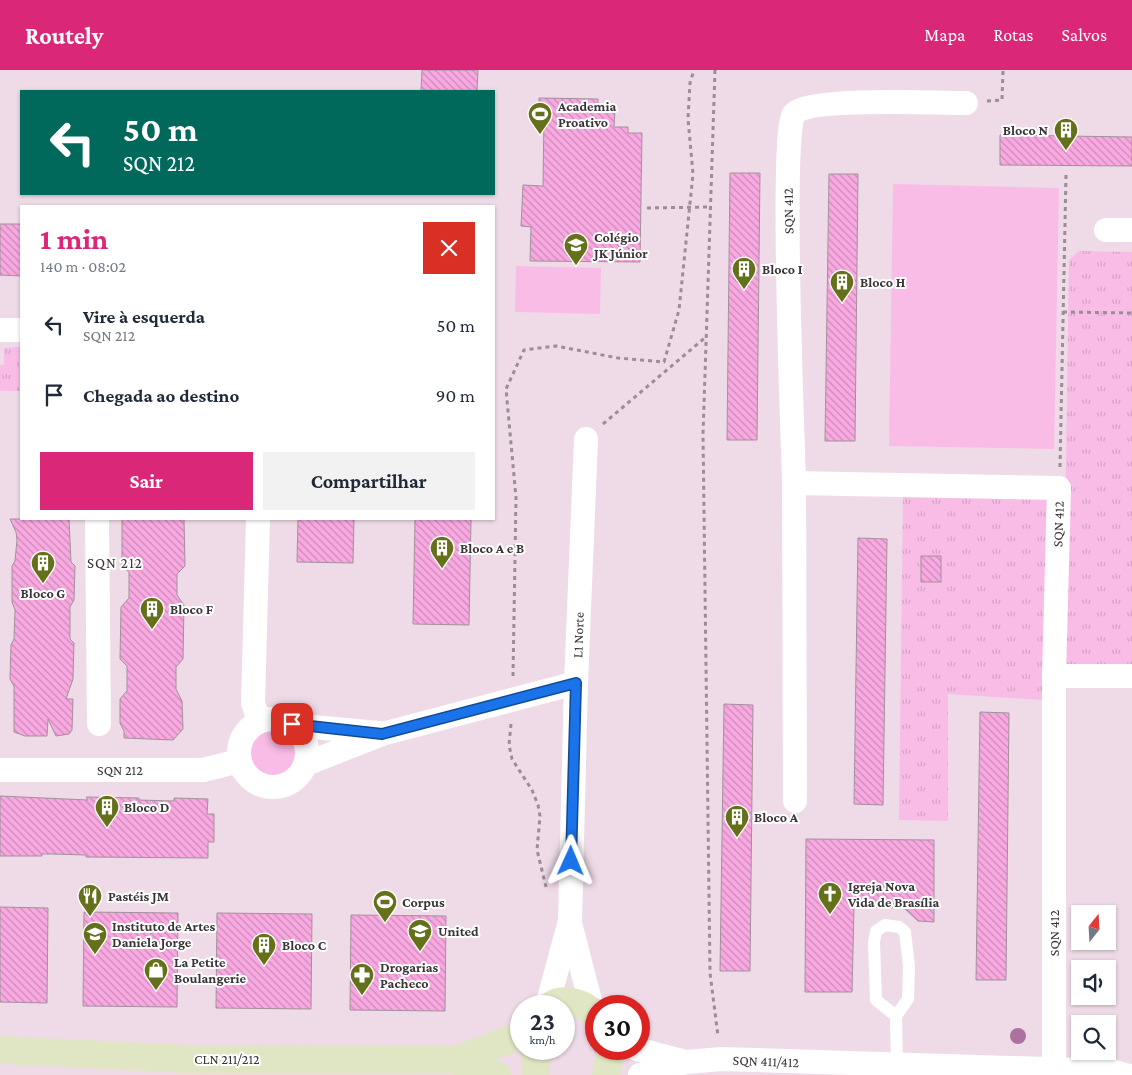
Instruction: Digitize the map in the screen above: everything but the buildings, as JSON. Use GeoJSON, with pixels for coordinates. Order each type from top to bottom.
{"type":"FeatureCollection","features":[{"type":"Feature","properties":{"kind":"street","name":"SQN 412"},"geometry":{"type":"LineString","coordinates":[[795,801],[794,483],[787,199],[790,126],[794,114],[803,108],[833,103],[966,103]]}},
{"type":"Feature","properties":{"kind":"street"},"geometry":{"type":"LineString","coordinates":[[1106,230],[1132,230]]}},
{"type":"Feature","properties":{"kind":"street"},"geometry":{"type":"LineString","coordinates":[[0,330],[20,330]]}},
{"type":"Feature","properties":{"kind":"street","name":"L1 Norte"},"geometry":{"type":"LineString","coordinates":[[552,995],[570,921],[576,683],[586,439]]}},
{"type":"Feature","properties":{"kind":"street","name":"SQN 412"},"geometry":{"type":"LineString","coordinates":[[794,483],[1059,488],[1054,676],[1054,1070]]}},
{"type":"Feature","properties":{"kind":"street"},"geometry":{"type":"LineString","coordinates":[[97,520],[99,724]]}},
{"type":"Feature","properties":{"kind":"street"},"geometry":{"type":"LineString","coordinates":[[258,520],[253,703],[260,722]]}},
{"type":"Feature","properties":{"kind":"street"},"geometry":{"type":"LineString","coordinates":[[1054,676],[1132,676]]}},
{"type":"Feature","properties":{"kind":"street"},"geometry":{"type":"LineString","coordinates":[[382,734],[292,724],[270,719],[260,722],[244,733],[240,742],[239,761],[250,780],[271,788],[292,782],[306,764],[382,734],[576,683]]}},
{"type":"Feature","properties":{"kind":"street"},"geometry":{"type":"LineString","coordinates":[[292,724],[306,742],[306,764]]}},
{"type":"Feature","properties":{"kind":"street","name":"SQN 212"},"geometry":{"type":"LineString","coordinates":[[0,770],[203,770],[239,761]]}},
{"type":"Feature","properties":{"kind":"street","name":"L1 Norte"},"geometry":{"type":"LineString","coordinates":[[570,921],[590,995]]}},
{"type":"Feature","properties":{"kind":"street","name":"CLN 211/212"},"geometry":{"type":"LineString","coordinates":[[455,1060],[510,1039]]}},
{"type":"Feature","properties":{"kind":"street","name":"CLN 211/212"},"geometry":{"type":"LineString","coordinates":[[0,1050],[187,1059],[455,1060],[497,1075]]}},
{"type":"Feature","properties":{"kind":"street","name":"SQN 411/412"},"geometry":{"type":"LineString","coordinates":[[650,1052],[687,1062]]}},
{"type":"Feature","properties":{"kind":"street","name":"SQN 411/412"},"geometry":{"type":"LineString","coordinates":[[640,1075],[687,1062],[721,1059],[897,1066],[1112,1071],[1126,1075]]}},
{"type":"Feature","properties":{"kind":"street"},"geometry":{"type":"LineString","coordinates":[[535,1060],[536,1075]]}},
{"type":"Feature","properties":{"kind":"street"},"geometry":{"type":"LineString","coordinates":[[606,1075],[608,1060]]}},
{"type":"Feature","properties":{"kind":"lane"},"geometry":{"type":"LineString","coordinates":[[896,1016],[876,1000],[874,942],[876,931],[884,925],[899,927],[905,932],[908,957],[908,999],[896,1016],[897,1066]]}},
{"type":"Feature","properties":{"kind":"path"},"geometry":{"type":"LineString","coordinates":[[715,70],[704,435],[710,973],[721,1059]]}},
{"type":"Feature","properties":{"kind":"path"},"geometry":{"type":"LineString","coordinates":[[1002,100],[1003,70]]}},
{"type":"Feature","properties":{"kind":"path"},"geometry":{"type":"LineString","coordinates":[[1059,488],[1066,175]]}},
{"type":"Feature","properties":{"kind":"path"},"geometry":{"type":"LineString","coordinates":[[647,208],[710,207]]}},
{"type":"Feature","properties":{"kind":"path"},"geometry":{"type":"LineString","coordinates":[[1063,312],[1132,313]]}},
{"type":"Feature","properties":{"kind":"path"},"geometry":{"type":"LineString","coordinates":[[586,439],[706,336]]}},
{"type":"Feature","properties":{"kind":"green space"},"geometry":{"type":"Polygon","coordinates":[[[893,184],[1059,188],[1054,449],[889,446],[893,184]]]}},
{"type":"Feature","properties":{"kind":"green space"},"geometry":{"type":"Polygon","coordinates":[[[1079,251],[1132,252],[1132,668],[1063,666],[1069,260],[1079,251]]]}},
{"type":"Feature","properties":{"kind":"green space"},"geometry":{"type":"Polygon","coordinates":[[[516,266],[601,268],[600,314],[515,312],[516,266]]]}},
{"type":"Feature","properties":{"kind":"green space"},"geometry":{"type":"Polygon","coordinates":[[[20,347],[20,391],[0,391],[0,365],[4,365],[4,348],[20,347]]]}},
{"type":"Feature","properties":{"kind":"green space"},"geometry":{"type":"Polygon","coordinates":[[[903,494],[1049,498],[1044,700],[948,694],[948,821],[899,820],[903,494]]]}},
{"type":"Feature","properties":{"kind":"green space"},"geometry":{"type":"Polygon","coordinates":[[[269,730],[279,730],[291,737],[298,749],[298,759],[291,771],[279,778],[269,778],[261,774],[254,767],[250,759],[250,749],[254,741],[261,734],[269,730]]]}},
{"type":"Feature","properties":{"kind":"place","name":"Academia Proativo"},"geometry":{"type":"Point","coordinates":[540,135]}},
{"type":"Feature","properties":{"kind":"place","name":"Bloco N"},"geometry":{"type":"Point","coordinates":[1066,151]}},
{"type":"Feature","properties":{"kind":"place","name":"Colégio JK Júnior"},"geometry":{"type":"Point","coordinates":[576,266]}},
{"type":"Feature","properties":{"kind":"place","name":"Bloco I"},"geometry":{"type":"Point","coordinates":[744,290]}},
{"type":"Feature","properties":{"kind":"place","name":"Bloco H"},"geometry":{"type":"Point","coordinates":[842,303]}},
{"type":"Feature","properties":{"kind":"place","name":"Bloco A e B"},"geometry":{"type":"Point","coordinates":[442,569]}},
{"type":"Feature","properties":{"kind":"place","name":"Bloco G"},"geometry":{"type":"Point","coordinates":[43,584]}},
{"type":"Feature","properties":{"kind":"place","name":"Bloco F"},"geometry":{"type":"Point","coordinates":[152,630]}},
{"type":"Feature","properties":{"kind":"place","name":"Bloco D"},"geometry":{"type":"Point","coordinates":[107,828]}},
{"type":"Feature","properties":{"kind":"place","name":"Bloco A"},"geometry":{"type":"Point","coordinates":[737,838]}},
{"type":"Feature","properties":{"kind":"place","name":"Igreja Nova Vida de Brasília"},"geometry":{"type":"Point","coordinates":[830,915]}},
{"type":"Feature","properties":{"kind":"place","name":"Pastéis JM"},"geometry":{"type":"Point","coordinates":[90,917]}},
{"type":"Feature","properties":{"kind":"place","name":"Corpus"},"geometry":{"type":"Point","coordinates":[385,923]}},
{"type":"Feature","properties":{"kind":"place","name":"United"},"geometry":{"type":"Point","coordinates":[420,952]}},
{"type":"Feature","properties":{"kind":"place","name":"Instituto de Artes Daniela Jorge"},"geometry":{"type":"Point","coordinates":[95,955]}},
{"type":"Feature","properties":{"kind":"place","name":"Bloco C"},"geometry":{"type":"Point","coordinates":[264,966]}},
{"type":"Feature","properties":{"kind":"place","name":"La Petite Boulangerie"},"geometry":{"type":"Point","coordinates":[156,991]}},
{"type":"Feature","properties":{"kind":"place","name":"Drogarias Pacheco"},"geometry":{"type":"Point","coordinates":[362,996]}},
{"type":"Feature","properties":{"kind":"district","name":"SQN 212"},"geometry":{"type":"Point","coordinates":[115,563]}},
{"type":"Feature","properties":{"kind":"route"},"geometry":{"type":"LineString","coordinates":[[292,724],[382,734],[576,683],[571,861]]}}]}
